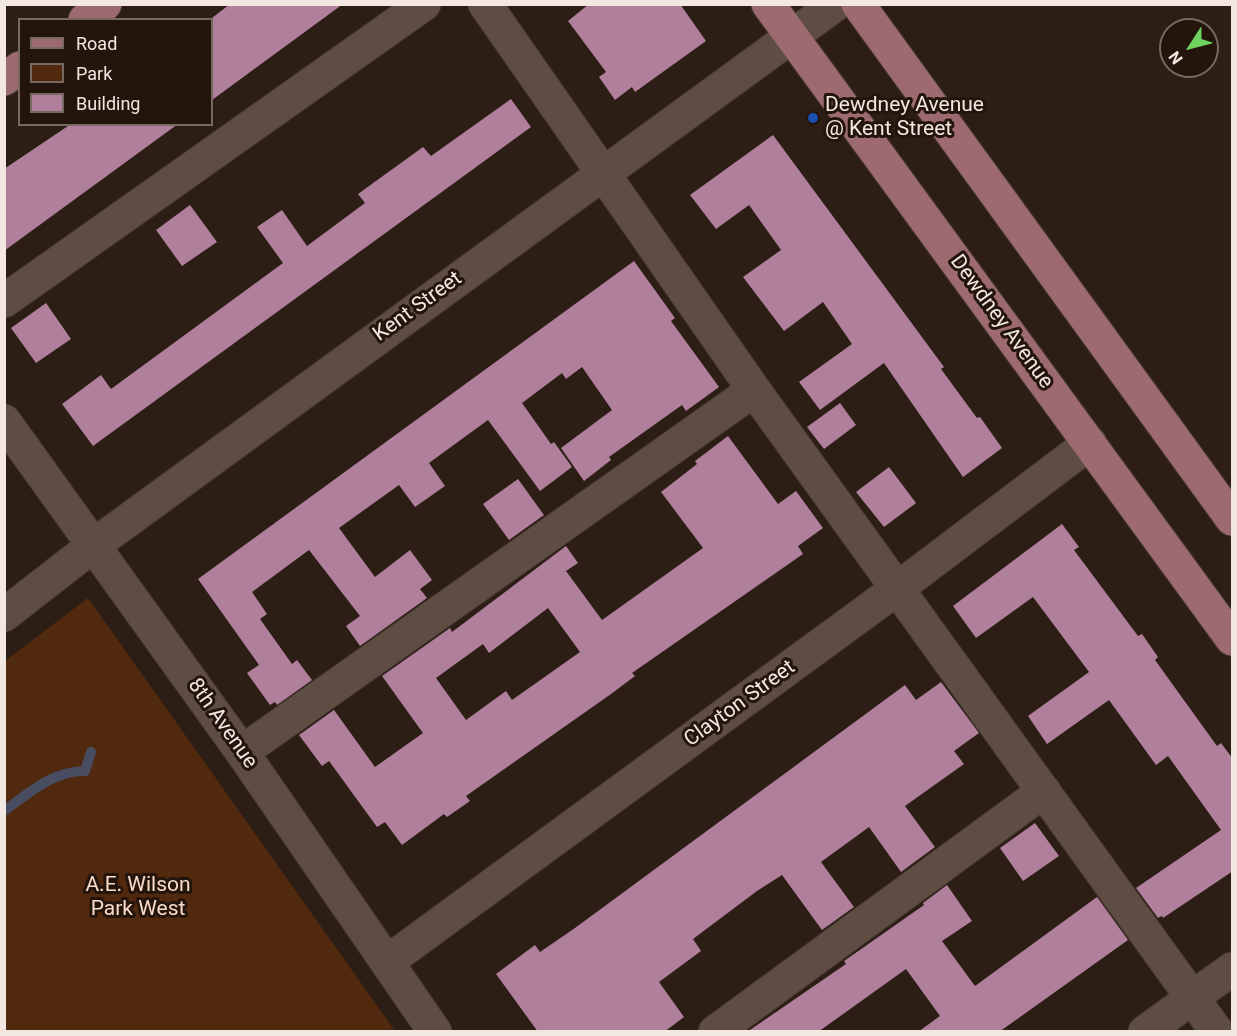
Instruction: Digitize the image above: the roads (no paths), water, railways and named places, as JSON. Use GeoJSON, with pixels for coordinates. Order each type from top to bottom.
{"type":"FeatureCollection","features":[{"type":"Feature","properties":{"kind":"main road"},"geometry":{"type":"LineString","coordinates":[[88,18],[105,4]]}},
{"type":"Feature","properties":{"kind":"main road","name":"Dewdney Avenue"},"geometry":{"type":"LineString","coordinates":[[768,4],[1233,639]]}},
{"type":"Feature","properties":{"kind":"main road"},"geometry":{"type":"LineString","coordinates":[[858,4],[1233,519]]}},
{"type":"Feature","properties":{"kind":"main road"},"geometry":{"type":"LineString","coordinates":[[4,80],[18,70]]}},
{"type":"Feature","properties":{"kind":"street"},"geometry":{"type":"LineString","coordinates":[[4,302],[424,4]]}},
{"type":"Feature","properties":{"kind":"street"},"geometry":{"type":"LineString","coordinates":[[484,4],[604,171],[754,390],[1217,1032]]}},
{"type":"Feature","properties":{"kind":"street","name":"Kent Street"},"geometry":{"type":"LineString","coordinates":[[4,615],[94,545],[836,4]]}},
{"type":"Feature","properties":{"kind":"street"},"geometry":{"type":"LineString","coordinates":[[242,752],[754,390]]}},
{"type":"Feature","properties":{"kind":"street","name":"8th Avenue"},"geometry":{"type":"LineString","coordinates":[[4,421],[242,752],[435,1032]]}},
{"type":"Feature","properties":{"kind":"street","name":"Clayton Street"},"geometry":{"type":"LineString","coordinates":[[387,962],[898,588],[1090,443]]}},
{"type":"Feature","properties":{"kind":"street"},"geometry":{"type":"LineString","coordinates":[[715,1032],[1044,790]]}},
{"type":"Feature","properties":{"kind":"street"},"geometry":{"type":"LineString","coordinates":[[1145,1032],[1233,969]]}},
{"type":"Feature","properties":{"kind":"waterway"},"geometry":{"type":"LineString","coordinates":[[4,811],[52,779],[73,772],[85,771],[91,752]]}},
{"type":"Feature","properties":{"kind":"place","name":"Dewdney Avenue @ Kent Street"},"geometry":{"type":"Point","coordinates":[813,118]}},
{"type":"Feature","properties":{"kind":"park label","name":"A.E. Wilson Park West"},"geometry":{"type":"Point","coordinates":[138,898]}}]}
